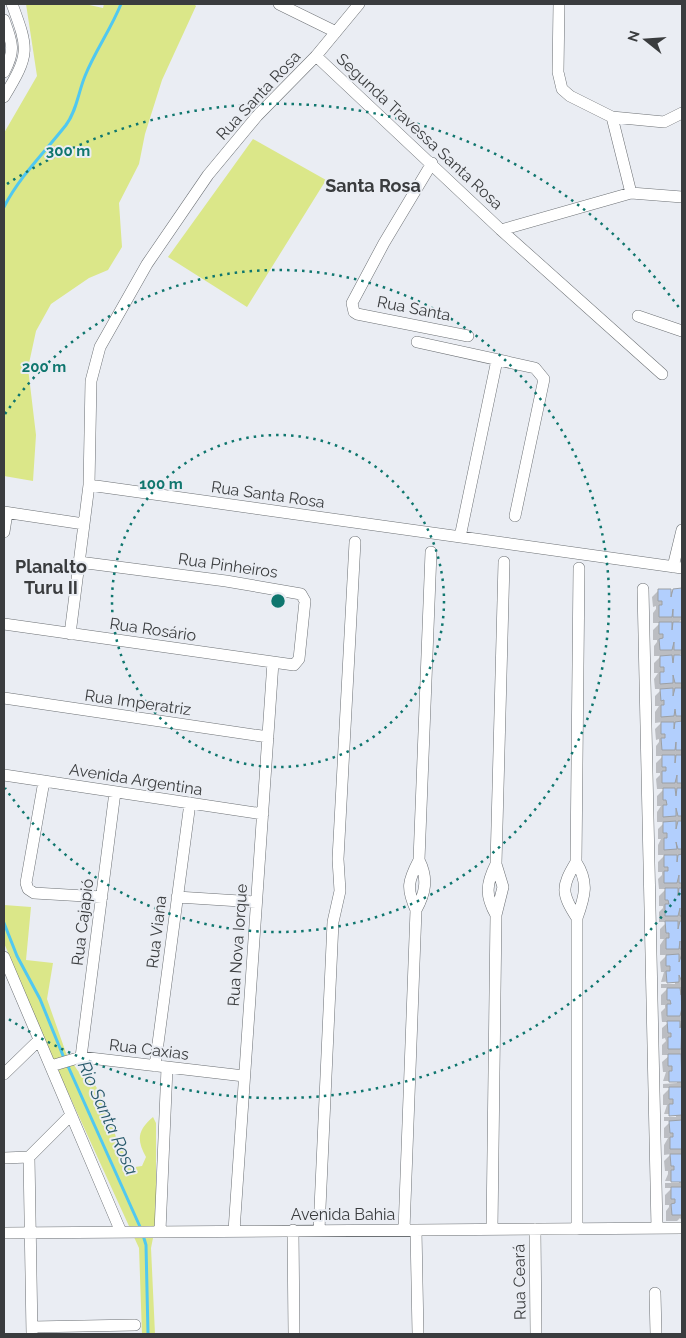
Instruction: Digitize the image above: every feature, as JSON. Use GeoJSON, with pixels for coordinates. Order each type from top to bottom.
{"type":"FeatureCollection","features":[{"type":"Feature","properties":{"kind":"street"},"geometry":{"type":"LineString","coordinates":[[4,96],[16,76],[25,54],[24,37],[12,4]]}},
{"type":"Feature","properties":{"kind":"street"},"geometry":{"type":"LineString","coordinates":[[279,4],[336,32]]}},
{"type":"Feature","properties":{"kind":"street","name":"Rua Santa Rosa"},"geometry":{"type":"LineString","coordinates":[[359,4],[316,56],[257,116],[208,175],[147,264],[110,327],[94,365],[90,381],[89,485],[678,568]]}},
{"type":"Feature","properties":{"kind":"street"},"geometry":{"type":"LineString","coordinates":[[559,4],[558,72],[562,89],[570,96],[612,117],[664,122],[682,113]]}},
{"type":"Feature","properties":{"kind":"street"},"geometry":{"type":"LineString","coordinates":[[4,20],[13,45],[5,65]]}},
{"type":"Feature","properties":{"kind":"street","name":"Segunda Travessa Santa Rosa"},"geometry":{"type":"LineString","coordinates":[[316,56],[501,230],[662,374]]}},
{"type":"Feature","properties":{"kind":"street"},"geometry":{"type":"LineString","coordinates":[[612,117],[631,193]]}},
{"type":"Feature","properties":{"kind":"street","name":"Rua Santa"},"geometry":{"type":"LineString","coordinates":[[432,164],[384,243],[352,303],[354,312],[468,336]]}},
{"type":"Feature","properties":{"kind":"street","name":"Segunda Travessa Santa Rosa"},"geometry":{"type":"LineString","coordinates":[[501,230],[631,193],[682,197]]}},
{"type":"Feature","properties":{"kind":"street"},"geometry":{"type":"LineString","coordinates":[[638,316],[682,331]]}},
{"type":"Feature","properties":{"kind":"street"},"geometry":{"type":"LineString","coordinates":[[417,342],[535,368],[544,379],[515,516]]}},
{"type":"Feature","properties":{"kind":"street"},"geometry":{"type":"LineString","coordinates":[[460,537],[497,360]]}},
{"type":"Feature","properties":{"kind":"street"},"geometry":{"type":"LineString","coordinates":[[70,634],[89,485]]}},
{"type":"Feature","properties":{"kind":"street"},"geometry":{"type":"LineString","coordinates":[[4,532],[5,512],[84,524]]}},
{"type":"Feature","properties":{"kind":"street"},"geometry":{"type":"LineString","coordinates":[[678,568],[682,530]]}},
{"type":"Feature","properties":{"kind":"street"},"geometry":{"type":"LineString","coordinates":[[319,1226],[333,922],[340,891],[338,859],[355,542]]}},
{"type":"Feature","properties":{"kind":"street"},"geometry":{"type":"LineString","coordinates":[[416,910],[408,890],[409,880],[419,860],[431,552]]}},
{"type":"Feature","properties":{"kind":"street","name":"Rua Pinheiros"},"geometry":{"type":"LineString","coordinates":[[79,562],[226,581],[301,594],[305,601],[297,663]]}},
{"type":"Feature","properties":{"kind":"street"},"geometry":{"type":"LineString","coordinates":[[492,1224],[496,915],[487,896],[487,885],[496,864],[504,562]]}},
{"type":"Feature","properties":{"kind":"street"},"geometry":{"type":"LineString","coordinates":[[577,918],[564,893],[564,884],[576,862],[579,568]]}},
{"type":"Feature","properties":{"kind":"street"},"geometry":{"type":"LineString","coordinates":[[643,589],[657,1224]]}},
{"type":"Feature","properties":{"kind":"street","name":"Rua Rosário"},"geometry":{"type":"LineString","coordinates":[[4,624],[294,665],[297,663]]}},
{"type":"Feature","properties":{"kind":"street","name":"Rua Nova Iorque"},"geometry":{"type":"LineString","coordinates":[[234,1231],[273,662]]}},
{"type":"Feature","properties":{"kind":"street","name":"Rua Imperatriz"},"geometry":{"type":"LineString","coordinates":[[4,698],[268,737]]}},
{"type":"Feature","properties":{"kind":"street","name":"Avenida Argentina"},"geometry":{"type":"LineString","coordinates":[[4,775],[263,814]]}},
{"type":"Feature","properties":{"kind":"street"},"geometry":{"type":"LineString","coordinates":[[44,781],[26,883],[30,892],[102,897]]}},
{"type":"Feature","properties":{"kind":"street","name":"Rua Cajapió"},"geometry":{"type":"LineString","coordinates":[[79,1057],[115,792]]}},
{"type":"Feature","properties":{"kind":"street","name":"Rua Viana"},"geometry":{"type":"LineString","coordinates":[[155,1066],[190,803]]}},
{"type":"Feature","properties":{"kind":"street"},"geometry":{"type":"LineString","coordinates":[[418,1334],[408,1227],[416,910],[426,884],[426,875],[419,860]]}},
{"type":"Feature","properties":{"kind":"street"},"geometry":{"type":"LineString","coordinates":[[576,862],[584,877],[586,892],[577,918],[577,1224]]}},
{"type":"Feature","properties":{"kind":"street"},"geometry":{"type":"LineString","coordinates":[[177,897],[256,902]]}},
{"type":"Feature","properties":{"kind":"street"},"geometry":{"type":"LineString","coordinates":[[4,957],[39,1040],[53,1065],[72,1115],[126,1232]]}},
{"type":"Feature","properties":{"kind":"street"},"geometry":{"type":"LineString","coordinates":[[4,1074],[39,1040]]}},
{"type":"Feature","properties":{"kind":"street","name":"Rua Caxias"},"geometry":{"type":"LineString","coordinates":[[53,1065],[79,1057],[244,1076]]}},
{"type":"Feature","properties":{"kind":"street"},"geometry":{"type":"LineString","coordinates":[[156,1231],[167,1068]]}},
{"type":"Feature","properties":{"kind":"street"},"geometry":{"type":"LineString","coordinates":[[4,1158],[29,1157],[72,1115]]}},
{"type":"Feature","properties":{"kind":"street"},"geometry":{"type":"LineString","coordinates":[[29,1157],[32,1330],[134,1325]]}},
{"type":"Feature","properties":{"kind":"street","name":"Avenida Bahia"},"geometry":{"type":"LineString","coordinates":[[4,1233],[293,1230],[319,1226],[408,1227],[492,1224],[535,1229],[577,1224],[657,1224],[682,1228]]}},
{"type":"Feature","properties":{"kind":"street","name":"Rua Ceará"},"geometry":{"type":"LineString","coordinates":[[535,1229],[536,1334]]}},
{"type":"Feature","properties":{"kind":"street"},"geometry":{"type":"LineString","coordinates":[[293,1230],[294,1334]]}},
{"type":"Feature","properties":{"kind":"street"},"geometry":{"type":"LineString","coordinates":[[655,1293],[656,1334]]}},
{"type":"Feature","properties":{"kind":"green space"},"geometry":{"type":"Polygon","coordinates":[[[26,4],[85,4],[103,8],[104,4],[194,4],[196,6],[162,80],[145,134],[139,164],[119,203],[122,247],[108,270],[89,278],[51,304],[36,331],[28,368],[36,435],[33,481],[4,476],[4,133],[37,76],[26,4]]]}},
{"type":"Feature","properties":{"kind":"green space"},"geometry":{"type":"Polygon","coordinates":[[[253,139],[326,180],[247,307],[168,257],[253,139]]]}},
{"type":"Feature","properties":{"kind":"green space"},"geometry":{"type":"Polygon","coordinates":[[[4,905],[31,907],[26,960],[53,963],[47,999],[66,1053],[78,1071],[95,1085],[103,1098],[118,1143],[135,1167],[142,1166],[146,1157],[140,1140],[144,1126],[153,1117],[156,1123],[156,1223],[151,1248],[155,1334],[142,1334],[139,1248],[60,1075],[4,943],[4,905]]]}},
{"type":"Feature","properties":{"kind":"building"},"geometry":{"type":"Polygon","coordinates":[[[682,588],[682,617],[673,617],[673,609],[672,617],[659,617],[659,605],[662,605],[662,601],[658,601],[658,589],[671,589],[671,597],[673,589],[682,588]]]}},
{"type":"Feature","properties":{"kind":"building"},"geometry":{"type":"Polygon","coordinates":[[[659,622],[672,622],[672,630],[673,622],[682,622],[682,650],[674,650],[674,642],[672,650],[660,650],[659,639],[663,638],[663,634],[659,634],[659,622]]]}},
{"type":"Feature","properties":{"kind":"building"},"geometry":{"type":"Polygon","coordinates":[[[672,655],[673,663],[674,655],[682,655],[682,683],[675,683],[673,675],[673,683],[660,684],[660,672],[664,672],[664,667],[660,667],[660,656],[672,655]]]}},
{"type":"Feature","properties":{"kind":"building"},"geometry":{"type":"Polygon","coordinates":[[[673,688],[673,696],[675,688],[682,688],[682,716],[676,716],[675,709],[674,716],[661,717],[661,705],[664,705],[664,700],[661,701],[660,689],[673,688]]]}},
{"type":"Feature","properties":{"kind":"building"},"geometry":{"type":"Polygon","coordinates":[[[682,721],[682,750],[676,750],[676,742],[675,750],[662,750],[661,738],[665,738],[665,734],[661,734],[661,722],[674,722],[674,729],[675,722],[682,721]]]}},
{"type":"Feature","properties":{"kind":"building"},"geometry":{"type":"Polygon","coordinates":[[[662,755],[675,755],[675,763],[676,755],[682,755],[682,783],[677,783],[677,775],[675,783],[662,783],[662,771],[666,771],[666,767],[662,767],[662,755]]]}},
{"type":"Feature","properties":{"kind":"building"},"geometry":{"type":"Polygon","coordinates":[[[663,788],[675,788],[676,796],[677,788],[682,788],[682,816],[678,816],[676,808],[676,816],[663,817],[663,805],[667,805],[666,800],[663,800],[663,788]]]}},
{"type":"Feature","properties":{"kind":"building"},"geometry":{"type":"Polygon","coordinates":[[[676,821],[676,829],[678,821],[682,821],[682,849],[678,849],[676,842],[677,849],[664,850],[664,838],[667,838],[667,833],[663,833],[663,822],[676,821]]]}},
{"type":"Feature","properties":{"kind":"building"},"geometry":{"type":"Polygon","coordinates":[[[682,854],[682,883],[679,883],[679,875],[677,883],[664,883],[664,871],[668,871],[668,867],[664,867],[664,855],[677,855],[677,862],[678,855],[682,854]]]}},
{"type":"Feature","properties":{"kind":"building"},"geometry":{"type":"Polygon","coordinates":[[[665,888],[678,888],[678,896],[679,888],[682,888],[682,916],[680,916],[680,908],[678,916],[665,916],[665,904],[669,904],[668,900],[665,900],[665,888]]]}},
{"type":"Feature","properties":{"kind":"building"},"geometry":{"type":"Polygon","coordinates":[[[665,921],[678,921],[678,929],[680,921],[682,921],[682,949],[680,949],[680,941],[679,949],[666,949],[666,938],[669,938],[669,933],[666,933],[665,921]]]}},
{"type":"Feature","properties":{"kind":"building"},"geometry":{"type":"Polygon","coordinates":[[[679,954],[679,962],[682,954],[682,982],[679,975],[679,982],[667,983],[666,971],[670,971],[670,966],[666,966],[666,955],[679,954]]]}},
{"type":"Feature","properties":{"kind":"building"},"geometry":{"type":"Polygon","coordinates":[[[681,987],[682,1009],[680,1016],[667,1016],[667,1004],[671,1004],[670,1000],[667,1000],[667,988],[680,988],[681,995],[681,987]]]}},
{"type":"Feature","properties":{"kind":"building"},"geometry":{"type":"Polygon","coordinates":[[[667,1021],[680,1021],[680,1028],[682,1021],[681,1049],[668,1049],[668,1037],[671,1037],[671,1033],[668,1033],[667,1021]]]}},
{"type":"Feature","properties":{"kind":"building"},"geometry":{"type":"Polygon","coordinates":[[[668,1054],[681,1054],[682,1082],[669,1082],[669,1071],[672,1071],[672,1066],[668,1066],[668,1054]]]}},
{"type":"Feature","properties":{"kind":"building"},"geometry":{"type":"Polygon","coordinates":[[[669,1087],[682,1087],[682,1115],[669,1116],[669,1104],[673,1104],[673,1099],[669,1099],[669,1087]]]}},
{"type":"Feature","properties":{"kind":"building"},"geometry":{"type":"Polygon","coordinates":[[[682,1120],[682,1149],[670,1149],[670,1137],[673,1137],[673,1133],[670,1133],[669,1121],[682,1120]]]}},
{"type":"Feature","properties":{"kind":"building"},"geometry":{"type":"Polygon","coordinates":[[[670,1154],[682,1154],[682,1182],[671,1182],[671,1170],[674,1170],[674,1166],[671,1166],[670,1154]]]}},
{"type":"Feature","properties":{"kind":"building"},"geometry":{"type":"Polygon","coordinates":[[[671,1187],[682,1187],[682,1215],[672,1215],[671,1204],[675,1203],[675,1199],[671,1199],[671,1187]]]}},
{"type":"Feature","properties":{"kind":"waterway","name":"Rio Santa Rosa"},"geometry":{"type":"LineString","coordinates":[[4,207],[25,175],[70,119],[89,67],[121,4]]}},
{"type":"Feature","properties":{"kind":"waterway","name":"Rio Santa Rosa"},"geometry":{"type":"LineString","coordinates":[[4,923],[17,956],[40,999],[64,1058]]}},
{"type":"Feature","properties":{"kind":"waterway","name":"Rio Santa Rosa"},"geometry":{"type":"LineString","coordinates":[[67,1064],[141,1229]]}},
{"type":"Feature","properties":{"kind":"waterway","name":"Rio Santa Rosa"},"geometry":{"type":"LineString","coordinates":[[143,1235],[146,1245],[148,1334]]}},
{"type":"Feature","properties":{"kind":"district","name":"Santa Rosa"},"geometry":{"type":"Point","coordinates":[373,186]}},
{"type":"Feature","properties":{"kind":"district","name":"Planalto Turu II"},"geometry":{"type":"Point","coordinates":[51,577]}}]}
